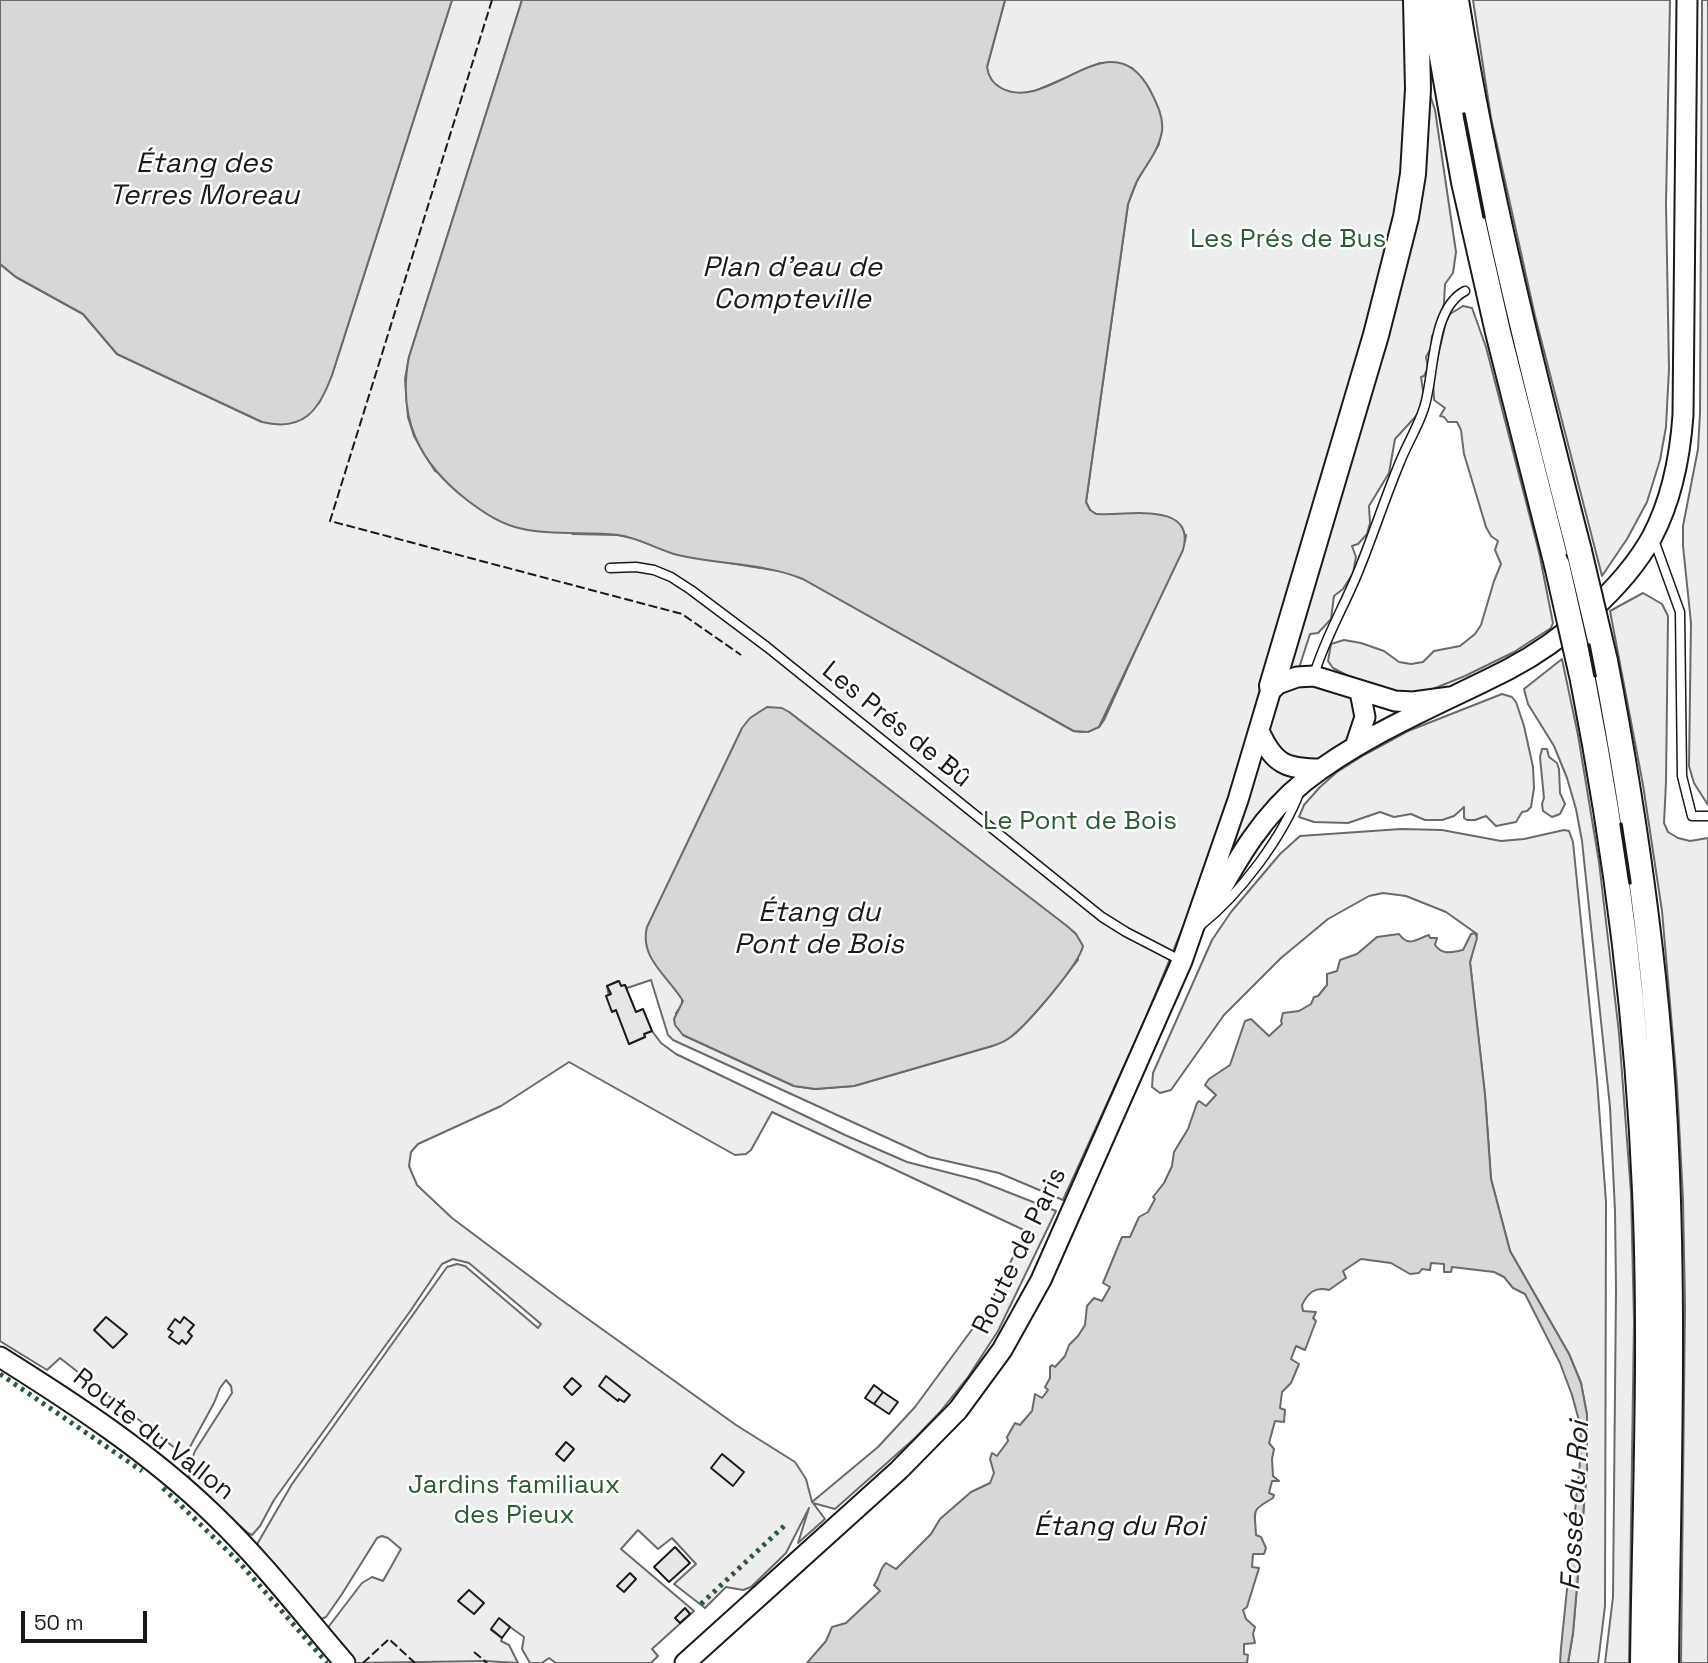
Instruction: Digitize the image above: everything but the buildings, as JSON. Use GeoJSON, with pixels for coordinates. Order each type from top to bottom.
{"type":"FeatureCollection","features":[{"type":"Feature","properties":{"kind":"highway"},"geometry":{"type":"LineString","coordinates":[[1272,686],[1376,335],[1406,217],[1413,174],[1418,89],[1416,0]]}},
{"type":"Feature","properties":{"kind":"highway"},"geometry":{"type":"LineString","coordinates":[[1432,0],[1464,182],[1583,680],[1619,892],[1642,1126],[1647,1312],[1643,1663]]}},
{"type":"Feature","properties":{"kind":"highway"},"geometry":{"type":"LineString","coordinates":[[1456,0],[1467,71],[1518,315],[1605,661],[1630,797],[1642,884],[1654,984],[1664,1116],[1670,1347],[1666,1663]]}},
{"type":"Feature","properties":{"kind":"street","name":"Route de Paris"},"geometry":{"type":"LineString","coordinates":[[685,1663],[899,1470],[958,1410],[977,1385],[1019,1322],[1041,1280],[1182,961],[1254,835],[1304,782],[1321,769],[1355,747],[1519,663],[1575,624],[1630,568],[1653,534],[1665,509],[1677,467],[1683,415],[1687,0]]}},
{"type":"Feature","properties":{"kind":"street"},"geometry":{"type":"LineString","coordinates":[[1272,686],[1297,677],[1314,676],[1360,692],[1404,702],[1450,697]]}},
{"type":"Feature","properties":{"kind":"street","name":"Route de Paris"},"geometry":{"type":"LineString","coordinates":[[1182,961],[1238,800],[1272,686]]}},
{"type":"Feature","properties":{"kind":"street"},"geometry":{"type":"LineString","coordinates":[[1355,747],[1365,717],[1360,692]]}},
{"type":"Feature","properties":{"kind":"street"},"geometry":{"type":"LineString","coordinates":[[1259,731],[1267,749],[1282,763],[1302,769],[1321,769]]}},
{"type":"Feature","properties":{"kind":"street","name":"Route du Vallon"},"geometry":{"type":"LineString","coordinates":[[0,1357],[80,1408],[149,1458],[197,1499],[262,1565],[345,1663]]}},
{"type":"Feature","properties":{"kind":"lane"},"geometry":{"type":"LineString","coordinates":[[1314,676],[1321,653],[1356,577],[1399,463],[1424,407],[1432,359],[1446,312],[1453,299],[1465,290]]}},
{"type":"Feature","properties":{"kind":"lane"},"geometry":{"type":"LineString","coordinates":[[1653,534],[1680,612],[1682,776],[1692,816],[1708,816]]}},
{"type":"Feature","properties":{"kind":"lane","name":"Les Prés de Bû"},"geometry":{"type":"LineString","coordinates":[[610,568],[636,567],[654,570],[691,590],[767,647],[1102,916],[1126,932],[1182,961]]}},
{"type":"Feature","properties":{"kind":"shaded area"},"geometry":{"type":"Polygon","coordinates":[[[452,0],[522,0],[409,357],[405,379],[408,417],[414,436],[435,471],[573,534],[618,535],[637,539],[674,554],[785,572],[803,579],[1073,731],[1082,732],[1099,727],[1186,535],[1096,514],[1086,502],[1128,204],[1137,181],[1159,144],[1160,114],[1148,87],[1132,68],[1100,63],[1035,91],[1019,94],[994,84],[987,67],[1005,0],[1406,0],[1406,141],[1398,202],[1369,319],[1278,623],[1230,800],[1192,905],[1145,1020],[1063,1200],[999,1173],[929,1157],[673,1040],[668,1035],[651,980],[627,988],[625,985],[621,986],[618,981],[607,986],[612,1011],[616,1010],[629,1044],[652,1031],[661,1043],[676,1054],[845,1135],[907,1162],[977,1180],[1056,1211],[998,1331],[968,1377],[940,1412],[915,1438],[835,1509],[813,1503],[825,1519],[798,1543],[809,1508],[786,1553],[751,1587],[743,1590],[726,1587],[705,1608],[674,1584],[696,1564],[672,1538],[658,1549],[638,1530],[621,1549],[694,1611],[652,1649],[658,1656],[651,1663],[556,1663],[549,1658],[542,1663],[530,1663],[522,1649],[524,1637],[499,1619],[491,1630],[509,1645],[518,1663],[356,1663],[326,1630],[362,1583],[372,1577],[383,1581],[401,1549],[388,1538],[377,1538],[342,1594],[326,1617],[321,1619],[256,1546],[292,1484],[447,1267],[457,1264],[465,1266],[538,1328],[541,1324],[469,1263],[453,1259],[442,1264],[252,1535],[192,1483],[189,1477],[195,1451],[232,1393],[226,1380],[185,1456],[60,1358],[47,1370],[0,1341],[0,264],[16,277],[83,314],[117,354],[262,422],[319,403],[332,375],[452,0]],[[789,712],[682,998],[682,1005],[676,1013],[683,1035],[794,1086],[815,1089],[854,1086],[992,1046],[1013,1035],[1042,1005],[1078,960],[1076,934],[789,712]],[[569,1062],[501,1106],[418,1144],[411,1152],[409,1166],[417,1185],[452,1218],[560,1299],[736,1425],[795,1462],[806,1479],[812,1502],[878,1447],[915,1407],[987,1309],[1026,1231],[772,1112],[751,1150],[746,1154],[735,1155],[569,1062]]]}},
{"type":"Feature","properties":{"kind":"shaded area"},"geometry":{"type":"Polygon","coordinates":[[[1473,0],[1670,0],[1666,204],[1669,369],[1666,427],[1660,460],[1647,502],[1627,539],[1602,576],[1535,316],[1491,118],[1473,0]]]}},
{"type":"Feature","properties":{"kind":"shaded area"},"geometry":{"type":"Polygon","coordinates":[[[1702,0],[1708,0],[1708,805],[1694,783],[1689,766],[1691,623],[1683,546],[1683,526],[1698,449],[1700,413],[1702,0]]]}},
{"type":"Feature","properties":{"kind":"shaded area"},"geometry":{"type":"Polygon","coordinates":[[[1430,95],[1435,110],[1456,252],[1453,273],[1445,284],[1440,320],[1426,357],[1428,368],[1421,377],[1424,397],[1417,415],[1395,439],[1389,473],[1369,506],[1370,523],[1367,534],[1358,544],[1352,546],[1356,557],[1353,573],[1343,589],[1334,596],[1331,619],[1318,633],[1310,634],[1299,668],[1288,670],[1430,95]]]}},
{"type":"Feature","properties":{"kind":"shaded area"},"geometry":{"type":"Polygon","coordinates":[[[1463,306],[1472,308],[1486,347],[1539,552],[1553,623],[1551,628],[1514,652],[1465,676],[1428,691],[1391,691],[1358,681],[1333,668],[1328,661],[1331,644],[1344,640],[1361,643],[1384,651],[1399,662],[1411,664],[1423,662],[1434,651],[1460,646],[1475,634],[1481,625],[1501,564],[1495,550],[1498,541],[1486,527],[1464,454],[1461,430],[1457,422],[1448,422],[1440,416],[1445,408],[1434,400],[1433,377],[1446,322],[1450,314],[1463,306]]]}},
{"type":"Feature","properties":{"kind":"shaded area"},"geometry":{"type":"Polygon","coordinates":[[[1643,593],[1662,604],[1668,616],[1664,823],[1668,832],[1678,838],[1690,841],[1708,838],[1708,1663],[1681,1663],[1685,1306],[1677,1084],[1662,911],[1643,785],[1610,611],[1643,593]]]}},
{"type":"Feature","properties":{"kind":"shaded area"},"geometry":{"type":"Polygon","coordinates":[[[1562,659],[1578,735],[1599,862],[1619,1033],[1631,1193],[1634,1321],[1629,1663],[1605,1663],[1613,1597],[1615,1211],[1610,1107],[1582,841],[1567,778],[1554,746],[1528,704],[1524,689],[1562,659]]]}},
{"type":"Feature","properties":{"kind":"shaded area"},"geometry":{"type":"Polygon","coordinates":[[[1305,682],[1346,693],[1354,700],[1358,715],[1348,740],[1328,757],[1306,762],[1279,752],[1266,726],[1279,692],[1305,682]]]}},
{"type":"Feature","properties":{"kind":"shaded area"},"geometry":{"type":"Polygon","coordinates":[[[1502,694],[1512,697],[1516,702],[1533,767],[1531,807],[1522,812],[1516,822],[1496,826],[1486,816],[1467,820],[1464,818],[1464,807],[1454,816],[1442,820],[1425,820],[1411,814],[1394,817],[1380,812],[1348,823],[1314,822],[1299,817],[1304,805],[1320,787],[1337,772],[1364,755],[1408,731],[1502,694]]]}},
{"type":"Feature","properties":{"kind":"shaded area"},"geometry":{"type":"Polygon","coordinates":[[[1542,749],[1547,749],[1549,757],[1557,763],[1560,793],[1565,804],[1560,814],[1552,817],[1543,811],[1540,757],[1542,749]]]}},
{"type":"Feature","properties":{"kind":"shaded area"},"geometry":{"type":"Polygon","coordinates":[[[1259,751],[1298,776],[1228,863],[1221,866],[1259,751]]]}},
{"type":"Feature","properties":{"kind":"shaded area"},"geometry":{"type":"Polygon","coordinates":[[[1401,829],[1442,830],[1501,841],[1564,830],[1569,831],[1573,842],[1597,1080],[1606,1202],[1605,1606],[1598,1663],[1568,1663],[1587,1469],[1587,1415],[1581,1383],[1569,1354],[1510,1251],[1491,1179],[1485,1095],[1470,962],[1477,934],[1446,912],[1406,896],[1383,893],[1369,896],[1328,919],[1281,958],[1224,1015],[1171,1090],[1160,1093],[1152,1087],[1153,1073],[1212,940],[1231,912],[1280,854],[1300,836],[1401,829]]]}},
{"type":"Feature","properties":{"kind":"water","name":"Étang des Terres Moreau"},"geometry":{"type":"Polygon","coordinates":[[[0,0],[452,0],[332,375],[321,399],[308,416],[288,424],[262,422],[117,354],[83,314],[16,277],[0,264],[0,0]]]}},
{"type":"Feature","properties":{"kind":"water","name":"Plan d'eau de Compteville"},"geometry":{"type":"Polygon","coordinates":[[[522,0],[1005,0],[987,67],[991,79],[1001,88],[1020,93],[1039,89],[1098,64],[1117,62],[1134,70],[1150,90],[1161,115],[1162,131],[1128,204],[1086,502],[1096,514],[1140,513],[1169,517],[1179,524],[1184,534],[1183,550],[1099,727],[1088,732],[1074,731],[803,579],[773,570],[678,555],[618,535],[535,531],[508,525],[473,505],[436,471],[424,455],[409,419],[406,379],[409,357],[522,0]]]}},
{"type":"Feature","properties":{"kind":"water","name":"Étang du Pont de Bois"},"geometry":{"type":"Polygon","coordinates":[[[767,707],[782,708],[789,712],[1076,934],[1083,946],[1079,955],[1040,1007],[1010,1038],[995,1045],[854,1086],[815,1089],[794,1086],[683,1035],[675,1025],[674,1019],[683,1001],[651,957],[647,948],[647,927],[742,728],[750,718],[767,707]]]}},
{"type":"Feature","properties":{"kind":"water","name":"Étang du Roi"},"geometry":{"type":"Polygon","coordinates":[[[1475,933],[1477,938],[1470,962],[1485,1095],[1491,1179],[1510,1251],[1569,1354],[1581,1383],[1587,1415],[1587,1469],[1568,1663],[1560,1663],[1581,1428],[1560,1363],[1525,1294],[1494,1272],[1452,1267],[1451,1272],[1444,1272],[1444,1264],[1431,1263],[1430,1270],[1422,1269],[1419,1273],[1410,1274],[1391,1263],[1361,1259],[1343,1271],[1346,1278],[1329,1290],[1312,1291],[1302,1305],[1303,1311],[1316,1312],[1313,1318],[1316,1321],[1305,1350],[1296,1346],[1291,1359],[1299,1364],[1291,1383],[1282,1392],[1280,1408],[1285,1410],[1284,1422],[1275,1421],[1269,1443],[1274,1449],[1273,1476],[1279,1481],[1272,1481],[1269,1493],[1274,1495],[1273,1498],[1257,1509],[1255,1516],[1256,1535],[1261,1537],[1266,1548],[1264,1554],[1253,1554],[1252,1567],[1259,1568],[1247,1607],[1243,1610],[1246,1619],[1255,1627],[1255,1643],[1244,1644],[1244,1654],[1248,1655],[1247,1663],[807,1663],[826,1641],[832,1627],[846,1623],[880,1591],[874,1585],[886,1563],[896,1569],[931,1534],[940,1519],[971,1492],[990,1483],[994,1473],[990,1459],[992,1453],[997,1456],[1008,1441],[1007,1437],[1015,1423],[1020,1425],[1032,1411],[1035,1394],[1042,1398],[1048,1390],[1045,1387],[1050,1378],[1050,1367],[1055,1367],[1065,1356],[1069,1345],[1085,1325],[1087,1306],[1094,1298],[1102,1301],[1110,1287],[1103,1283],[1122,1237],[1130,1237],[1139,1217],[1148,1212],[1155,1199],[1153,1197],[1172,1166],[1174,1152],[1188,1129],[1197,1103],[1199,1101],[1206,1106],[1216,1095],[1205,1085],[1209,1079],[1230,1065],[1245,1021],[1251,1019],[1269,1036],[1282,1024],[1283,1013],[1299,1011],[1311,1004],[1314,997],[1327,985],[1327,974],[1337,971],[1340,960],[1357,954],[1377,937],[1399,934],[1409,942],[1429,935],[1430,938],[1437,938],[1435,945],[1441,951],[1448,952],[1463,950],[1471,934],[1475,933]]]}},
{"type":"Feature","properties":{"kind":"hedge"},"geometry":{"type":"LineString","coordinates":[[0,1374],[142,1471]]}},
{"type":"Feature","properties":{"kind":"hedge"},"geometry":{"type":"LineString","coordinates":[[163,1488],[239,1562],[327,1663]]}},
{"type":"Feature","properties":{"kind":"hedge"},"geometry":{"type":"LineString","coordinates":[[701,1604],[784,1526]]}},
{"type":"Feature","properties":{"kind":"fence"},"geometry":{"type":"LineString","coordinates":[[492,0],[330,521],[682,614],[741,655]]}},
{"type":"Feature","properties":{"kind":"fence"},"geometry":{"type":"LineString","coordinates":[[363,1663],[389,1639],[415,1663]]}},
{"type":"Feature","properties":{"kind":"fence"},"geometry":{"type":"LineString","coordinates":[[474,1652],[487,1663]]}},
{"type":"Feature","properties":{"kind":"wall"},"geometry":{"type":"LineString","coordinates":[[1464,114],[1484,217]]}},
{"type":"Feature","properties":{"kind":"wall"},"geometry":{"type":"LineString","coordinates":[[1589,645],[1595,676]]}},
{"type":"Feature","properties":{"kind":"wall"},"geometry":{"type":"LineString","coordinates":[[1621,824],[1630,883]]}},
{"type":"Feature","properties":{"kind":"park label","name":"Les Prés de Bus"},"geometry":{"type":"Point","coordinates":[1288,240]}},
{"type":"Feature","properties":{"kind":"park label","name":"Le Pont de Bois"},"geometry":{"type":"Point","coordinates":[1080,822]}},
{"type":"Feature","properties":{"kind":"park label","name":"Jardins familiaux des Pieux"},"geometry":{"type":"Point","coordinates":[514,1501]}},
{"type":"Feature","properties":{"kind":"water label","name":"Fossé du Roi"},"geometry":{"type":"Point","coordinates":[1576,1506]}}]}
